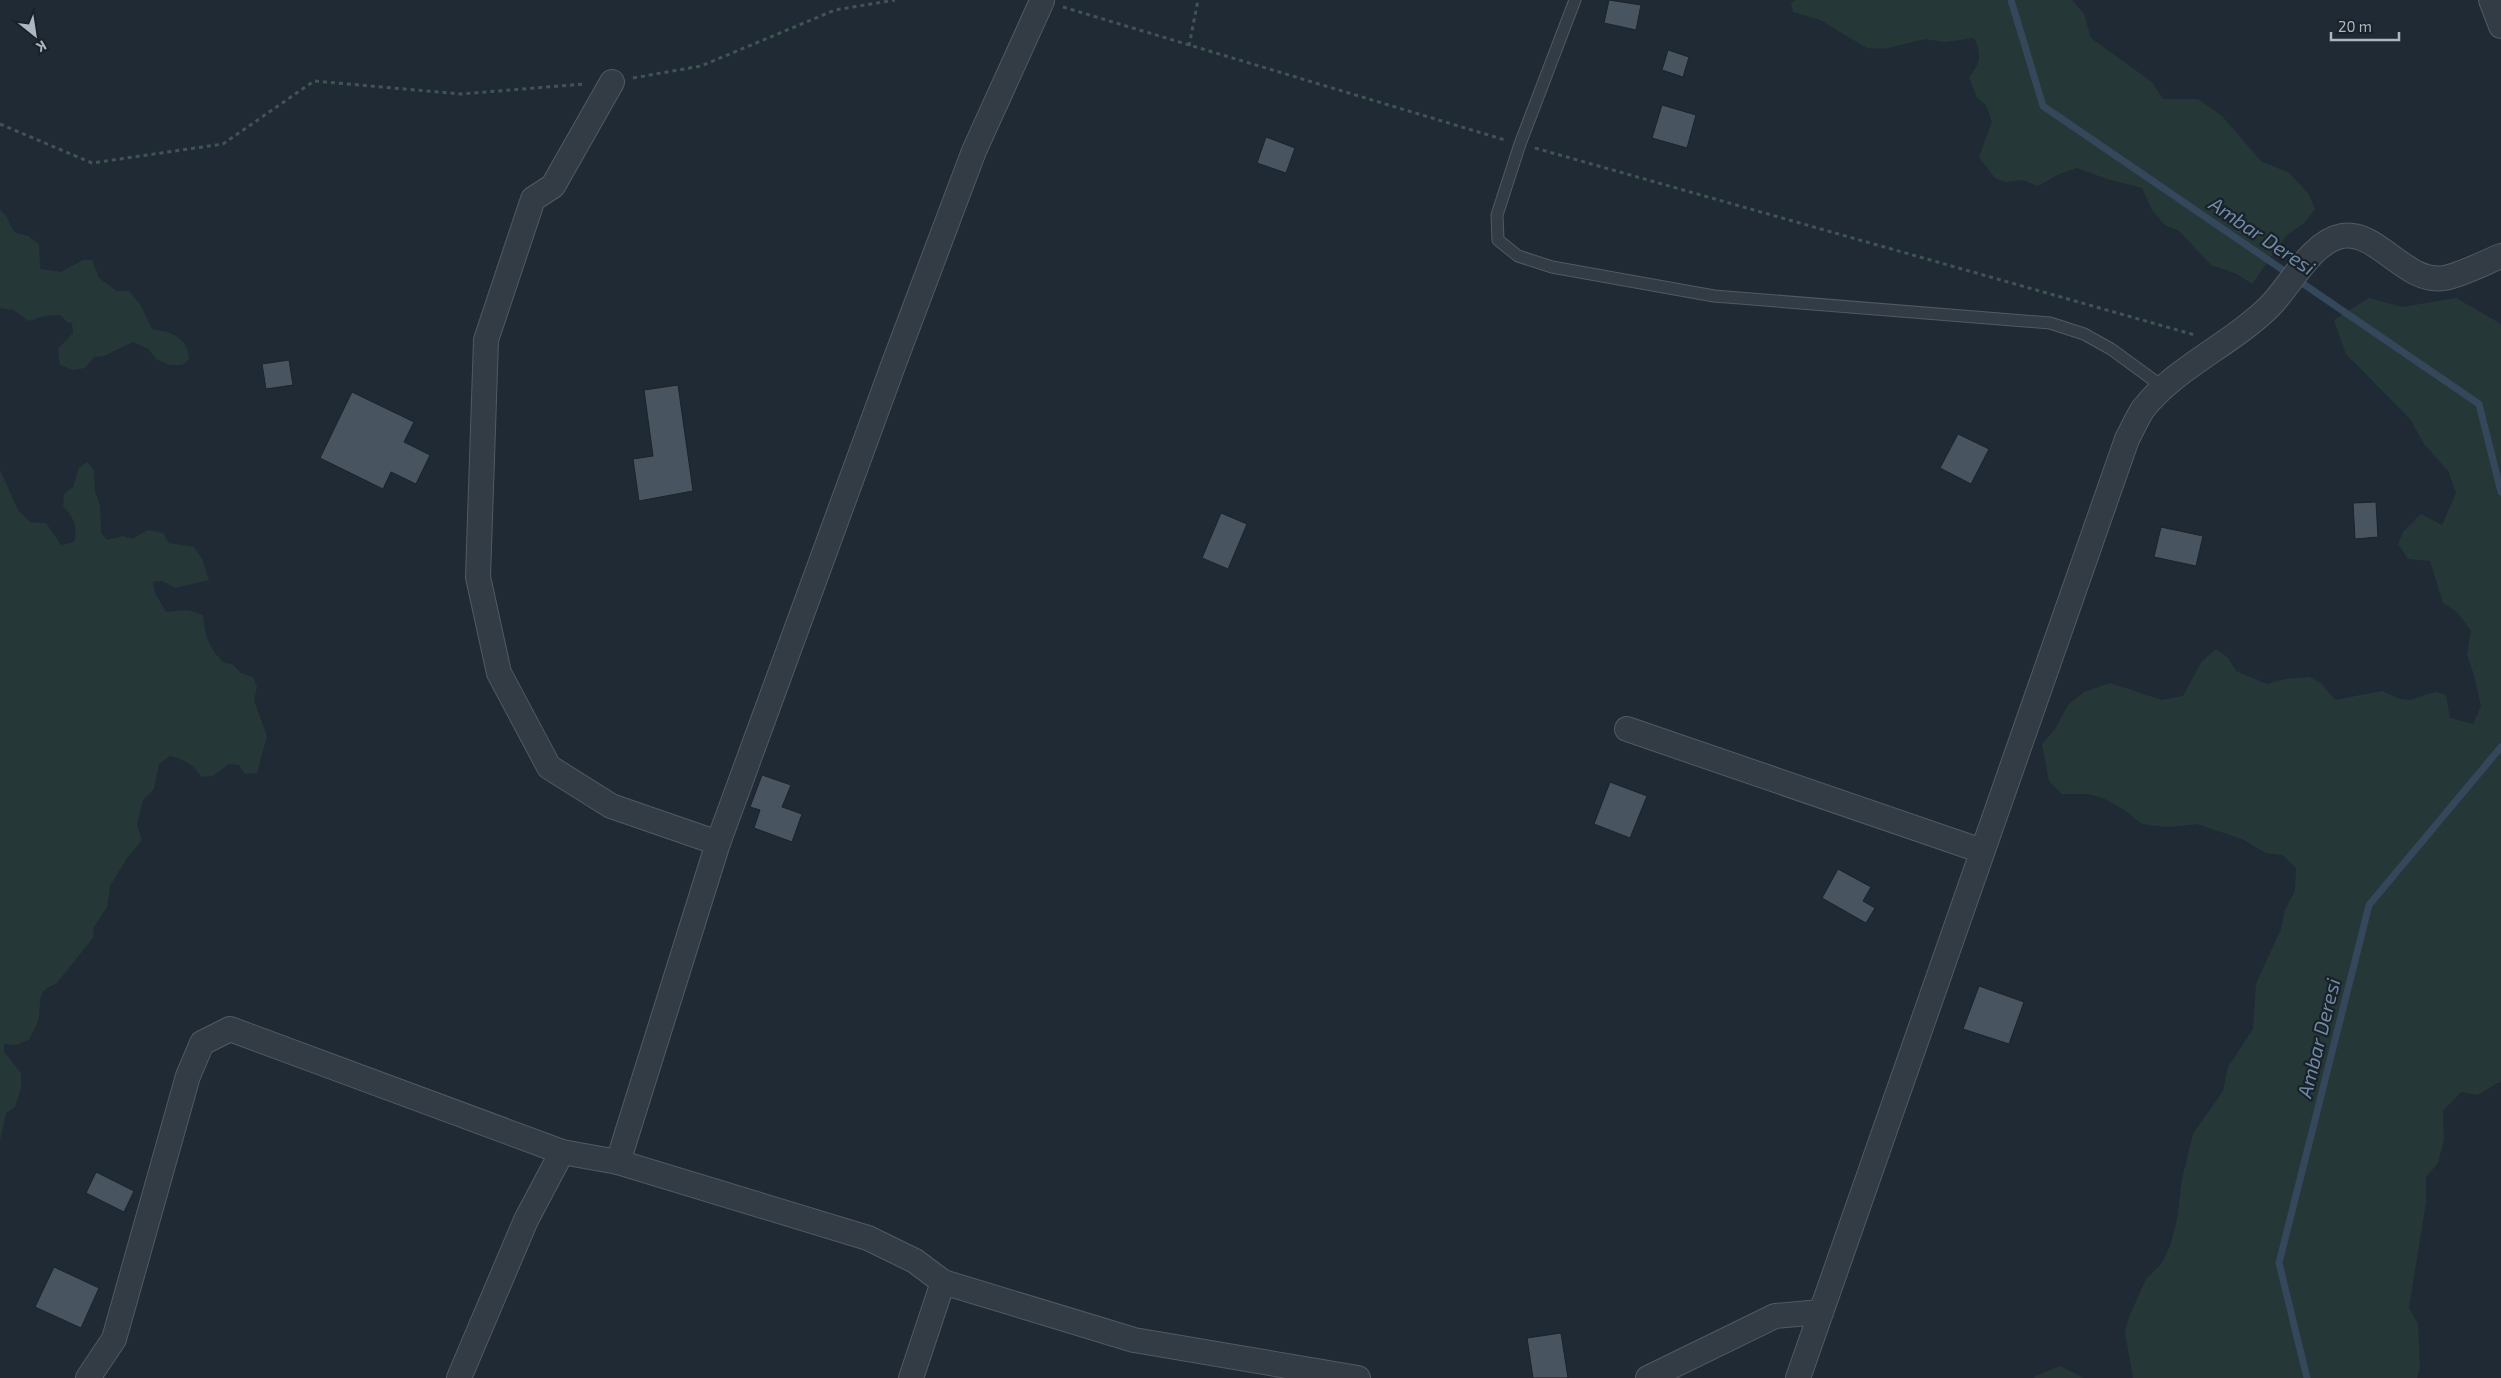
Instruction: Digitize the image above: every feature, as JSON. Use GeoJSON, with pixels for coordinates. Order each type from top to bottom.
{"type":"FeatureCollection","features":[{"type":"Feature","properties":{"kind":"street"},"geometry":{"type":"LineString","coordinates":[[2491,0],[2501,26]]}},
{"type":"Feature","properties":{"kind":"street"},"geometry":{"type":"LineString","coordinates":[[618,1162],[718,843],[974,151],[1042,1]]}},
{"type":"Feature","properties":{"kind":"street"},"geometry":{"type":"LineString","coordinates":[[612,82],[553,186],[533,198],[486,340],[478,577],[499,673],[549,768],[611,806],[718,843]]}},
{"type":"Feature","properties":{"kind":"street"},"geometry":{"type":"LineString","coordinates":[[1798,1378],[2127,439],[2142,410],[2164,387],[2224,344],[2270,306],[2321,244],[2342,236],[2364,239],[2419,275],[2444,278],[2501,256]]}},
{"type":"Feature","properties":{"kind":"street"},"geometry":{"type":"LineString","coordinates":[[1627,729],[1982,851]]}},
{"type":"Feature","properties":{"kind":"street"},"geometry":{"type":"LineString","coordinates":[[88,1378],[114,1339],[188,1076],[202,1043],[230,1029],[562,1152],[618,1162],[868,1238],[915,1261],[943,1282],[1134,1340],[1358,1378]]}},
{"type":"Feature","properties":{"kind":"street"},"geometry":{"type":"LineString","coordinates":[[459,1378],[526,1220],[562,1152]]}},
{"type":"Feature","properties":{"kind":"street"},"geometry":{"type":"LineString","coordinates":[[911,1378],[943,1282]]}},
{"type":"Feature","properties":{"kind":"street"},"geometry":{"type":"LineString","coordinates":[[1648,1378],[1775,1316],[1821,1312]]}},
{"type":"Feature","properties":{"kind":"lane"},"geometry":{"type":"LineString","coordinates":[[1576,0],[1520,144],[1497,215],[1498,240],[1518,256],[1552,267],[1714,296],[2050,323],[2084,334],[2111,349],[2164,387]]}},
{"type":"Feature","properties":{"kind":"path"},"geometry":{"type":"LineString","coordinates":[[0,124],[92,162],[224,144],[314,81],[461,94],[612,82],[701,66],[835,10],[895,0]]}},
{"type":"Feature","properties":{"kind":"path"},"geometry":{"type":"LineString","coordinates":[[1189,46],[1198,0]]}},
{"type":"Feature","properties":{"kind":"path"},"geometry":{"type":"LineString","coordinates":[[1042,1],[1520,144],[2224,344]]}},
{"type":"Feature","properties":{"kind":"green space"},"geometry":{"type":"Polygon","coordinates":[[[1796,0],[2072,0],[2084,14],[2091,38],[2152,82],[2163,99],[2198,99],[2222,116],[2261,161],[2289,173],[2308,193],[2315,209],[2304,223],[2286,236],[2252,284],[2237,274],[2211,265],[2179,231],[2165,225],[2152,210],[2142,188],[2107,179],[2077,168],[2059,174],[2038,186],[2022,180],[2006,182],[1995,178],[1979,157],[1992,122],[1986,105],[1977,98],[1969,77],[1976,67],[1979,58],[1974,38],[1945,42],[1925,39],[1884,49],[1867,48],[1820,20],[1793,12],[1791,3],[1796,0]]]}},
{"type":"Feature","properties":{"kind":"green space"},"geometry":{"type":"Polygon","coordinates":[[[0,210],[6,216],[14,232],[28,236],[39,244],[40,269],[61,272],[83,260],[92,260],[99,278],[117,291],[129,291],[141,306],[152,329],[172,334],[182,341],[188,352],[189,359],[182,365],[170,365],[156,359],[149,349],[133,342],[104,356],[94,357],[85,368],[73,370],[60,365],[58,349],[73,333],[72,323],[67,322],[60,315],[45,316],[29,321],[13,310],[0,308],[0,210]]]}},
{"type":"Feature","properties":{"kind":"green space"},"geometry":{"type":"Polygon","coordinates":[[[2369,298],[2402,307],[2456,298],[2501,324],[2501,1081],[2478,1095],[2461,1092],[2443,1111],[2444,1140],[2438,1163],[2426,1177],[2426,1202],[2409,1308],[2418,1324],[2420,1367],[2417,1378],[2133,1378],[2125,1332],[2129,1317],[2146,1279],[2162,1263],[2170,1246],[2177,1220],[2182,1179],[2193,1134],[2223,1091],[2228,1067],[2253,1029],[2256,984],[2281,929],[2285,910],[2295,891],[2296,868],[2282,855],[2266,853],[2242,839],[2197,824],[2167,827],[2142,824],[2123,809],[2105,799],[2088,794],[2062,794],[2049,781],[2042,744],[2055,729],[2068,705],[2084,692],[2110,683],[2162,700],[2183,696],[2202,661],[2216,649],[2228,658],[2236,671],[2267,684],[2285,679],[2309,677],[2321,683],[2335,700],[2382,691],[2400,699],[2410,700],[2435,692],[2446,695],[2450,718],[2473,724],[2481,706],[2467,655],[2471,631],[2457,612],[2443,603],[2430,561],[2408,559],[2398,544],[2403,532],[2421,514],[2442,525],[2456,493],[2448,471],[2424,444],[2410,419],[2346,354],[2334,320],[2369,298]]]}},
{"type":"Feature","properties":{"kind":"green space"},"geometry":{"type":"Polygon","coordinates":[[[87,462],[94,470],[95,492],[100,505],[101,533],[107,540],[123,536],[132,539],[148,530],[163,533],[169,543],[194,547],[202,559],[209,580],[175,588],[162,581],[153,582],[155,593],[166,612],[188,610],[203,615],[209,642],[219,658],[224,663],[232,664],[241,673],[253,677],[257,687],[254,701],[267,736],[257,773],[245,774],[239,765],[229,764],[213,776],[202,777],[188,763],[175,757],[170,756],[159,764],[154,789],[143,800],[137,825],[142,840],[127,858],[110,886],[107,907],[94,927],[93,938],[56,984],[44,991],[40,999],[38,1021],[30,1039],[16,1045],[4,1044],[4,1052],[21,1073],[21,1088],[15,1107],[6,1113],[0,1140],[0,470],[18,510],[30,522],[46,523],[61,545],[74,542],[76,531],[70,514],[63,506],[64,494],[73,487],[79,468],[87,462]]]}},
{"type":"Feature","properties":{"kind":"green space"},"geometry":{"type":"Polygon","coordinates":[[[2060,1366],[2084,1378],[2034,1378],[2036,1376],[2060,1366]]]}},
{"type":"Feature","properties":{"kind":"building"},"geometry":{"type":"Polygon","coordinates":[[[1609,0],[1641,5],[1636,30],[1604,23],[1609,0]]]}},
{"type":"Feature","properties":{"kind":"building"},"geometry":{"type":"Polygon","coordinates":[[[1668,50],[1689,57],[1683,77],[1662,70],[1668,50]]]}},
{"type":"Feature","properties":{"kind":"building"},"geometry":{"type":"Polygon","coordinates":[[[1662,105],[1696,115],[1687,148],[1652,138],[1662,105]]]}},
{"type":"Feature","properties":{"kind":"building"},"geometry":{"type":"Polygon","coordinates":[[[1266,137],[1295,148],[1286,173],[1257,163],[1266,137]]]}},
{"type":"Feature","properties":{"kind":"building"},"geometry":{"type":"Polygon","coordinates":[[[289,360],[293,385],[266,389],[262,364],[289,360]]]}},
{"type":"Feature","properties":{"kind":"building"},"geometry":{"type":"Polygon","coordinates":[[[678,385],[693,491],[639,501],[633,459],[653,456],[644,390],[678,385]]]}},
{"type":"Feature","properties":{"kind":"building"},"geometry":{"type":"Polygon","coordinates":[[[352,392],[414,422],[404,442],[430,455],[416,484],[391,472],[383,489],[320,458],[352,392]]]}},
{"type":"Feature","properties":{"kind":"building"},"geometry":{"type":"Polygon","coordinates":[[[1958,434],[1989,449],[1971,484],[1940,468],[1958,434]]]}},
{"type":"Feature","properties":{"kind":"building"},"geometry":{"type":"Polygon","coordinates":[[[2376,502],[2378,537],[2355,539],[2353,503],[2376,502]]]}},
{"type":"Feature","properties":{"kind":"building"},"geometry":{"type":"Polygon","coordinates":[[[1221,513],[1247,524],[1228,569],[1202,558],[1221,513]]]}},
{"type":"Feature","properties":{"kind":"building"},"geometry":{"type":"Polygon","coordinates":[[[2161,527],[2203,536],[2196,566],[2154,557],[2161,527]]]}},
{"type":"Feature","properties":{"kind":"building"},"geometry":{"type":"Polygon","coordinates":[[[762,775],[791,785],[782,807],[802,814],[792,842],[754,828],[760,810],[750,807],[762,775]]]}},
{"type":"Feature","properties":{"kind":"building"},"geometry":{"type":"Polygon","coordinates":[[[1610,782],[1647,796],[1630,838],[1594,824],[1610,782]]]}},
{"type":"Feature","properties":{"kind":"building"},"geometry":{"type":"Polygon","coordinates":[[[1838,869],[1871,887],[1863,901],[1875,908],[1866,923],[1822,898],[1838,869]]]}},
{"type":"Feature","properties":{"kind":"building"},"geometry":{"type":"Polygon","coordinates":[[[1979,986],[2024,1002],[2009,1044],[1963,1029],[1979,986]]]}},
{"type":"Feature","properties":{"kind":"building"},"geometry":{"type":"Polygon","coordinates":[[[96,1172],[134,1191],[124,1212],[86,1193],[96,1172]]]}},
{"type":"Feature","properties":{"kind":"building"},"geometry":{"type":"Polygon","coordinates":[[[54,1267],[99,1288],[81,1328],[35,1307],[54,1267]]]}},
{"type":"Feature","properties":{"kind":"building"},"geometry":{"type":"Polygon","coordinates":[[[1561,1333],[1568,1378],[1533,1378],[1527,1338],[1561,1333]]]}},
{"type":"Feature","properties":{"kind":"waterway","name":"Ambar Deresi"},"geometry":{"type":"LineString","coordinates":[[2011,0],[2043,106],[2479,404],[2501,492]]}},
{"type":"Feature","properties":{"kind":"waterway","name":"Ambar Deresi"},"geometry":{"type":"LineString","coordinates":[[2307,1378],[2279,1263],[2369,905],[2501,747]]}}]}
